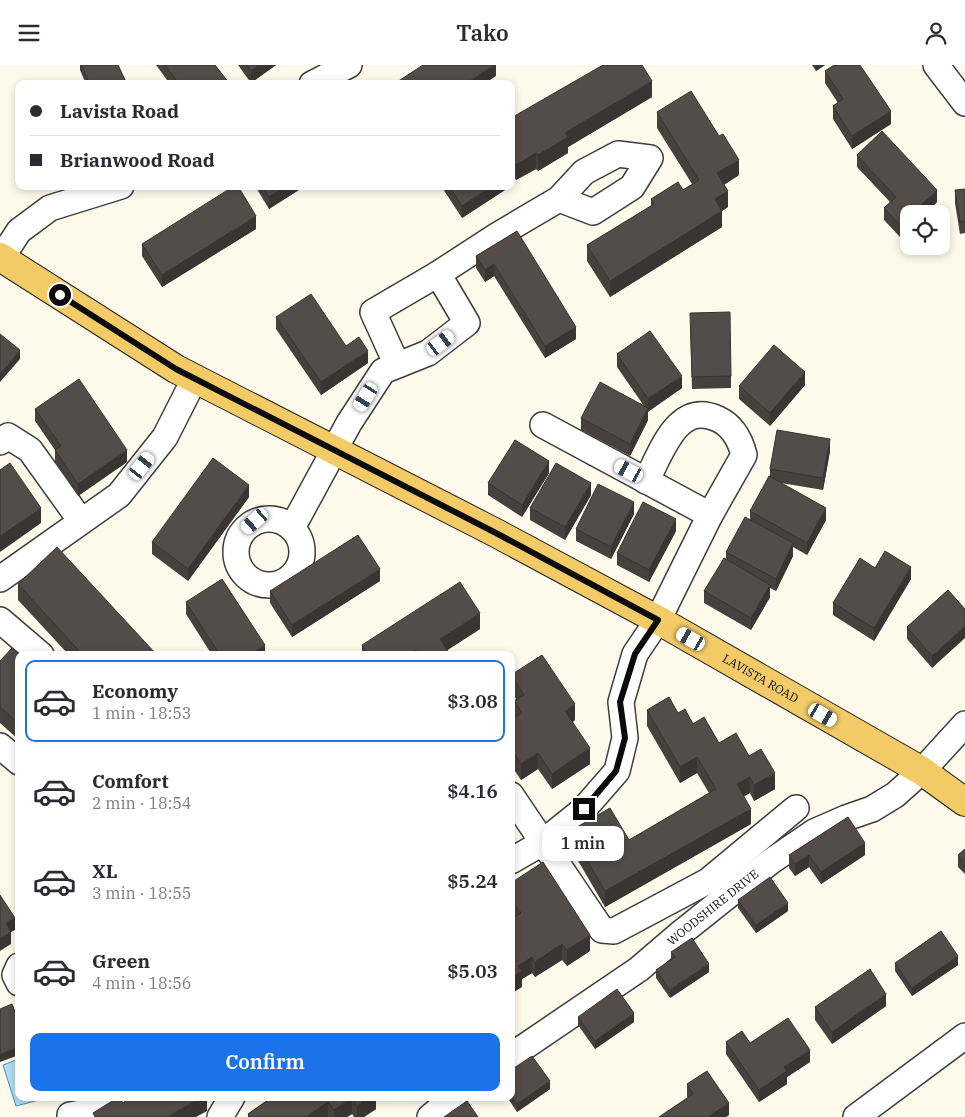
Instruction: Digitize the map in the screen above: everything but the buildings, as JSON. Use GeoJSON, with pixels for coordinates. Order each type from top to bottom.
{"type":"FeatureCollection","features":[{"type":"Feature","properties":{"kind":"main road","name":"LAVISTA ROAD"},"geometry":{"type":"LineString","coordinates":[[0,258],[195,378],[496,533],[658,620],[922,771],[965,802]]}},
{"type":"Feature","properties":{"kind":"street"},"geometry":{"type":"LineString","coordinates":[[320,80],[349,65]]}},
{"type":"Feature","properties":{"kind":"street"},"geometry":{"type":"LineString","coordinates":[[936,65],[965,103]]}},
{"type":"Feature","properties":{"kind":"street"},"geometry":{"type":"LineString","coordinates":[[0,258],[19,231],[50,208],[108,190]]}},
{"type":"Feature","properties":{"kind":"street"},"geometry":{"type":"LineString","coordinates":[[398,365],[373,312],[559,199]]}},
{"type":"Feature","properties":{"kind":"street"},"geometry":{"type":"LineString","coordinates":[[292,528],[275,519],[255,521],[240,534],[235,553],[242,573],[257,585],[277,585],[295,575],[303,557],[292,528],[334,451],[383,371],[428,353],[467,323],[438,274]]}},
{"type":"Feature","properties":{"kind":"street"},"geometry":{"type":"LineString","coordinates":[[0,579],[119,495],[166,437],[195,378]]}},
{"type":"Feature","properties":{"kind":"street"},"geometry":{"type":"LineString","coordinates":[[515,859],[542,843],[584,809],[616,771],[625,738],[620,702],[635,654],[658,620],[710,515],[744,455],[741,440],[726,423],[710,415],[696,414],[683,419],[675,429],[646,481]]}},
{"type":"Feature","properties":{"kind":"street"},"geometry":{"type":"LineString","coordinates":[[543,425],[710,515]]}},
{"type":"Feature","properties":{"kind":"street"},"geometry":{"type":"LineString","coordinates":[[0,442],[8,436],[30,450],[82,521]]}},
{"type":"Feature","properties":{"kind":"street"},"geometry":{"type":"LineString","coordinates":[[0,620],[36,651]]}},
{"type":"Feature","properties":{"kind":"street","name":"WOODSHIRE DRIVE"},"geometry":{"type":"LineString","coordinates":[[515,1053],[640,969],[680,933],[770,862],[814,832],[872,809],[895,795],[922,771],[965,723]]}},
{"type":"Feature","properties":{"kind":"street"},"geometry":{"type":"LineString","coordinates":[[0,745],[15,758]]}},
{"type":"Feature","properties":{"kind":"street"},"geometry":{"type":"LineString","coordinates":[[515,801],[602,930],[614,931],[708,881],[796,808]]}},
{"type":"Feature","properties":{"kind":"street"},"geometry":{"type":"LineString","coordinates":[[856,1117],[965,1036]]}},
{"type":"Feature","properties":{"kind":"street"},"geometry":{"type":"LineString","coordinates":[[68,1110],[88,1112],[106,1101]]}},
{"type":"Feature","properties":{"kind":"street"},"geometry":{"type":"LineString","coordinates":[[220,1117],[230,1101]]}},
{"type":"Feature","properties":{"kind":"street"},"geometry":{"type":"LineString","coordinates":[[430,1117],[449,1101]]}},
{"type":"Feature","properties":{"kind":"water"},"geometry":{"type":"Polygon","coordinates":[[[15,1060],[15,1101],[35,1101],[16,1106],[3,1065],[15,1060]]]}},
{"type":"Feature","properties":{"kind":"route"},"geometry":{"type":"LineString","coordinates":[[60,295],[176,369],[496,533],[658,620],[635,654],[620,702],[625,738],[616,771],[584,809]]}}]}
